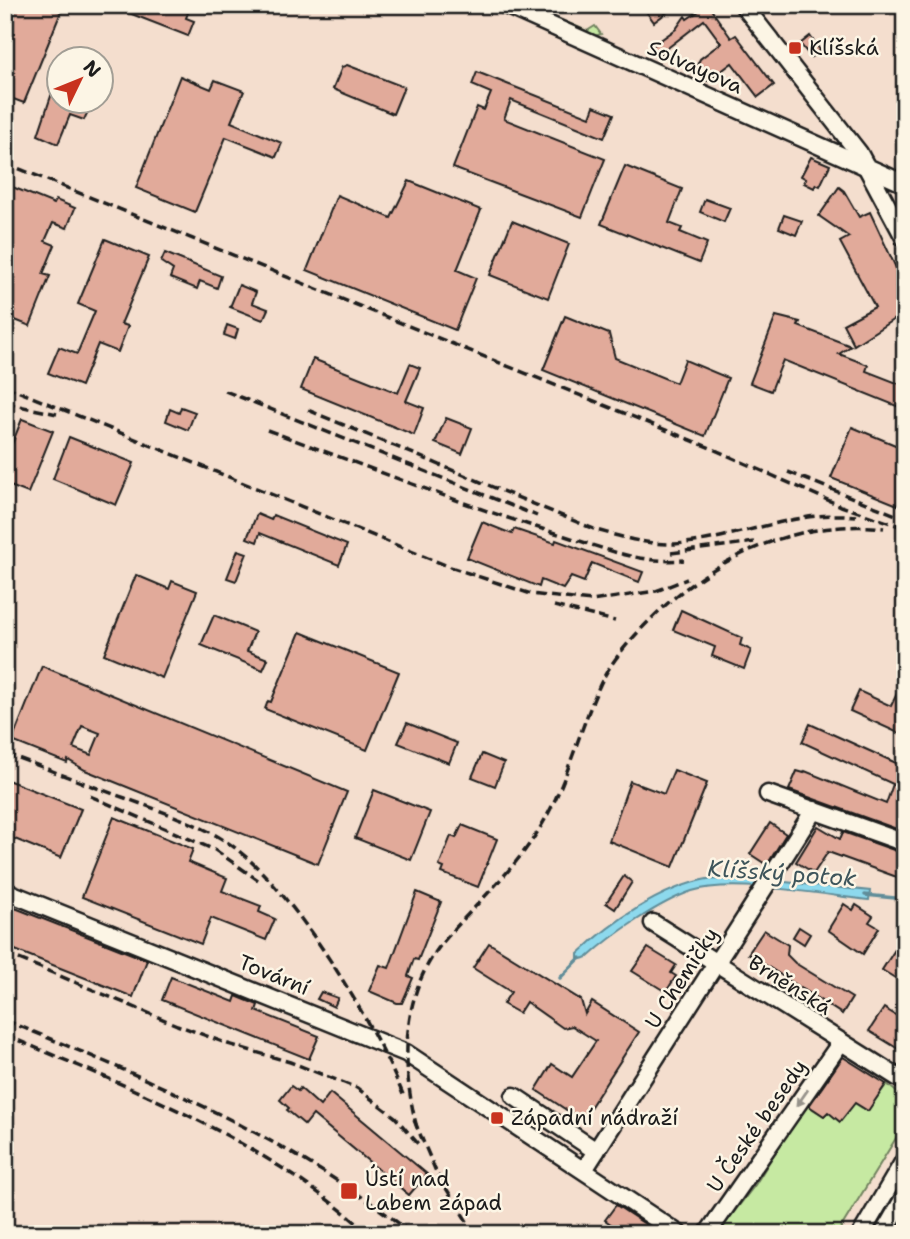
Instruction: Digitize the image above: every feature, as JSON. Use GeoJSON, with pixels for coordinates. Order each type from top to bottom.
{"type":"FeatureCollection","features":[{"type":"Feature","properties":{"kind":"street","name":"Solvayova"},"geometry":{"type":"LineString","coordinates":[[505,5],[905,184]]}},
{"type":"Feature","properties":{"kind":"street"},"geometry":{"type":"LineString","coordinates":[[743,5],[754,12],[868,168],[905,239]]}},
{"type":"Feature","properties":{"kind":"street"},"geometry":{"type":"LineString","coordinates":[[768,794],[905,843]]}},
{"type":"Feature","properties":{"kind":"street","name":"U Chemičky"},"geometry":{"type":"LineString","coordinates":[[584,1170],[814,810]]}},
{"type":"Feature","properties":{"kind":"street","name":"Tovární"},"geometry":{"type":"LineString","coordinates":[[5,891],[384,1042],[428,1066],[515,1122],[679,1234]]}},
{"type":"Feature","properties":{"kind":"street","name":"Brněnská"},"geometry":{"type":"LineString","coordinates":[[653,923],[905,1082]]}},
{"type":"Feature","properties":{"kind":"street","name":"U České besedy"},"geometry":{"type":"LineString","coordinates":[[707,1234],[841,1042]]}},
{"type":"Feature","properties":{"kind":"street"},"geometry":{"type":"LineString","coordinates":[[514,1096],[596,1151]]}},
{"type":"Feature","properties":{"kind":"street"},"geometry":{"type":"LineString","coordinates":[[861,1234],[905,1159]]}},
{"type":"Feature","properties":{"kind":"street"},"geometry":{"type":"LineString","coordinates":[[883,1234],[905,1196]]}},
{"type":"Feature","properties":{"kind":"green space"},"geometry":{"type":"Polygon","coordinates":[[[526,5],[587,31],[595,26],[601,34],[595,36],[526,5]]]}},
{"type":"Feature","properties":{"kind":"green space"},"geometry":{"type":"Polygon","coordinates":[[[887,1084],[899,1094],[901,1130],[837,1234],[717,1234],[755,1185],[805,1104],[824,1116],[865,1090],[856,1104],[867,1111],[887,1084]]]}},
{"type":"Feature","properties":{"kind":"water"},"geometry":{"type":"Polygon","coordinates":[[[707,879],[766,880],[870,891],[869,900],[754,887],[710,887],[692,891],[652,911],[623,929],[588,957],[578,960],[578,954],[591,942],[638,908],[672,890],[707,879]]]}},
{"type":"Feature","properties":{"kind":"building"},"geometry":{"type":"Polygon","coordinates":[[[5,5],[44,5],[61,12],[24,103],[5,96],[5,5]]]}},
{"type":"Feature","properties":{"kind":"building"},"geometry":{"type":"Polygon","coordinates":[[[191,5],[186,18],[194,21],[188,36],[111,6],[191,5]]]}},
{"type":"Feature","properties":{"kind":"building"},"geometry":{"type":"Polygon","coordinates":[[[652,5],[677,5],[654,22],[645,10],[652,5]]]}},
{"type":"Feature","properties":{"kind":"building"},"geometry":{"type":"Polygon","coordinates":[[[708,5],[731,38],[736,35],[774,85],[758,97],[732,63],[708,81],[693,74],[700,59],[721,43],[704,20],[656,57],[648,49],[676,29],[685,16],[687,19],[708,5]]]}},
{"type":"Feature","properties":{"kind":"building"},"geometry":{"type":"Polygon","coordinates":[[[810,36],[820,50],[811,57],[800,44],[810,36]]]}},
{"type":"Feature","properties":{"kind":"building"},"geometry":{"type":"Polygon","coordinates":[[[347,65],[404,87],[393,114],[333,89],[342,67],[347,65]]]}},
{"type":"Feature","properties":{"kind":"building"},"geometry":{"type":"Polygon","coordinates":[[[477,72],[590,117],[594,106],[614,114],[604,138],[511,100],[504,119],[605,159],[582,217],[453,168],[477,107],[484,110],[491,93],[472,85],[477,72]]]}},
{"type":"Feature","properties":{"kind":"building"},"geometry":{"type":"Polygon","coordinates":[[[180,76],[211,89],[215,80],[244,91],[231,122],[282,143],[276,157],[226,137],[195,212],[136,188],[180,76]]]}},
{"type":"Feature","properties":{"kind":"building"},"geometry":{"type":"Polygon","coordinates":[[[46,111],[46,116],[70,116],[58,144],[38,135],[46,111]]]}},
{"type":"Feature","properties":{"kind":"building"},"geometry":{"type":"Polygon","coordinates":[[[811,157],[830,165],[820,186],[816,184],[814,188],[804,183],[806,179],[801,176],[811,157]]]}},
{"type":"Feature","properties":{"kind":"building"},"geometry":{"type":"Polygon","coordinates":[[[625,166],[682,189],[669,223],[682,228],[680,232],[707,243],[699,263],[601,224],[625,166]]]}},
{"type":"Feature","properties":{"kind":"building"},"geometry":{"type":"Polygon","coordinates":[[[409,181],[481,210],[457,270],[476,278],[455,330],[307,270],[337,195],[391,218],[409,181]]]}},
{"type":"Feature","properties":{"kind":"building"},"geometry":{"type":"Polygon","coordinates":[[[5,184],[54,204],[56,200],[75,208],[67,228],[53,223],[45,241],[55,245],[43,274],[50,276],[30,326],[5,316],[5,184]]]}},
{"type":"Feature","properties":{"kind":"building"},"geometry":{"type":"Polygon","coordinates":[[[839,187],[859,217],[870,212],[903,283],[896,287],[905,303],[905,312],[854,345],[843,324],[875,307],[840,242],[849,237],[819,216],[839,187]]]}},
{"type":"Feature","properties":{"kind":"building"},"geometry":{"type":"Polygon","coordinates":[[[705,199],[730,208],[724,222],[700,212],[705,199]]]}},
{"type":"Feature","properties":{"kind":"building"},"geometry":{"type":"Polygon","coordinates":[[[784,215],[802,221],[796,235],[779,228],[784,215]]]}},
{"type":"Feature","properties":{"kind":"building"},"geometry":{"type":"Polygon","coordinates":[[[512,221],[569,244],[548,298],[490,275],[512,221]]]}},
{"type":"Feature","properties":{"kind":"building"},"geometry":{"type":"Polygon","coordinates":[[[105,239],[149,257],[121,324],[128,326],[118,352],[98,344],[81,386],[48,373],[59,347],[77,354],[95,311],[78,304],[105,239]]]}},
{"type":"Feature","properties":{"kind":"building"},"geometry":{"type":"Polygon","coordinates":[[[165,253],[221,276],[217,288],[200,281],[197,289],[170,278],[173,270],[161,262],[165,253]]]}},
{"type":"Feature","properties":{"kind":"building"},"geometry":{"type":"Polygon","coordinates":[[[239,285],[256,292],[252,303],[268,309],[263,320],[230,307],[239,285]]]}},
{"type":"Feature","properties":{"kind":"building"},"geometry":{"type":"Polygon","coordinates":[[[565,316],[609,334],[615,358],[676,383],[685,360],[728,378],[705,436],[543,370],[565,316]]]}},
{"type":"Feature","properties":{"kind":"building"},"geometry":{"type":"Polygon","coordinates":[[[776,316],[800,322],[798,326],[851,346],[839,354],[868,365],[866,371],[905,386],[899,407],[783,360],[771,391],[750,383],[776,316]]]}},
{"type":"Feature","properties":{"kind":"building"},"geometry":{"type":"Polygon","coordinates":[[[227,325],[238,329],[235,339],[224,335],[227,325]]]}},
{"type":"Feature","properties":{"kind":"building"},"geometry":{"type":"Polygon","coordinates":[[[313,359],[398,393],[410,364],[420,368],[406,401],[424,408],[414,435],[301,389],[313,359]]]}},
{"type":"Feature","properties":{"kind":"building"},"geometry":{"type":"Polygon","coordinates":[[[181,407],[195,412],[188,430],[166,421],[170,409],[179,413],[181,407]]]}},
{"type":"Feature","properties":{"kind":"building"},"geometry":{"type":"Polygon","coordinates":[[[446,418],[472,428],[462,454],[435,443],[446,418]]]}},
{"type":"Feature","properties":{"kind":"building"},"geometry":{"type":"Polygon","coordinates":[[[22,419],[53,431],[28,493],[5,484],[5,461],[22,419]]]}},
{"type":"Feature","properties":{"kind":"building"},"geometry":{"type":"Polygon","coordinates":[[[852,427],[905,449],[905,508],[831,478],[852,427]]]}},
{"type":"Feature","properties":{"kind":"building"},"geometry":{"type":"Polygon","coordinates":[[[69,437],[134,463],[116,505],[53,479],[69,437]]]}},
{"type":"Feature","properties":{"kind":"building"},"geometry":{"type":"Polygon","coordinates":[[[257,514],[271,520],[273,515],[347,545],[339,565],[260,533],[257,542],[247,538],[257,514]]]}},
{"type":"Feature","properties":{"kind":"building"},"geometry":{"type":"Polygon","coordinates":[[[482,522],[512,534],[514,529],[555,543],[556,540],[643,572],[639,582],[592,563],[584,582],[571,577],[563,589],[541,580],[539,587],[467,558],[482,522]]]}},
{"type":"Feature","properties":{"kind":"building"},"geometry":{"type":"Polygon","coordinates":[[[238,550],[247,553],[236,581],[227,578],[238,550]]]}},
{"type":"Feature","properties":{"kind":"building"},"geometry":{"type":"Polygon","coordinates":[[[136,575],[169,589],[172,581],[197,591],[162,678],[104,654],[136,575]]]}},
{"type":"Feature","properties":{"kind":"building"},"geometry":{"type":"Polygon","coordinates":[[[681,610],[742,638],[740,645],[751,650],[744,669],[712,656],[715,647],[673,630],[681,610]]]}},
{"type":"Feature","properties":{"kind":"building"},"geometry":{"type":"Polygon","coordinates":[[[214,615],[255,632],[247,651],[268,659],[263,670],[201,645],[214,615]]]}},
{"type":"Feature","properties":{"kind":"building"},"geometry":{"type":"Polygon","coordinates":[[[300,632],[399,672],[367,750],[265,709],[268,701],[271,702],[300,632]]]}},
{"type":"Feature","properties":{"kind":"building"},"geometry":{"type":"Polygon","coordinates":[[[42,666],[347,792],[318,864],[85,770],[68,760],[67,763],[12,741],[42,666]],[[82,726],[73,748],[91,755],[100,733],[82,726]]]}},
{"type":"Feature","properties":{"kind":"building"},"geometry":{"type":"Polygon","coordinates":[[[905,677],[905,736],[850,711],[859,691],[891,706],[905,677]]]}},
{"type":"Feature","properties":{"kind":"building"},"geometry":{"type":"Polygon","coordinates":[[[407,723],[457,743],[449,763],[398,743],[407,723]]]}},
{"type":"Feature","properties":{"kind":"building"},"geometry":{"type":"Polygon","coordinates":[[[810,724],[905,767],[905,832],[789,790],[797,771],[805,771],[886,804],[893,784],[802,742],[810,724]]]}},
{"type":"Feature","properties":{"kind":"building"},"geometry":{"type":"Polygon","coordinates":[[[482,754],[504,763],[495,786],[472,777],[482,754]]]}},
{"type":"Feature","properties":{"kind":"building"},"geometry":{"type":"Polygon","coordinates":[[[674,770],[707,783],[673,867],[609,841],[630,781],[664,794],[674,770]]]}},
{"type":"Feature","properties":{"kind":"building"},"geometry":{"type":"Polygon","coordinates":[[[5,779],[81,809],[61,858],[5,835],[5,779]]]}},
{"type":"Feature","properties":{"kind":"building"},"geometry":{"type":"Polygon","coordinates":[[[374,790],[430,812],[411,860],[355,838],[374,790]]]}},
{"type":"Feature","properties":{"kind":"building"},"geometry":{"type":"Polygon","coordinates":[[[114,817],[193,849],[188,862],[227,878],[222,891],[261,906],[259,912],[275,919],[266,940],[211,918],[201,944],[82,897],[114,817]]]}},
{"type":"Feature","properties":{"kind":"building"},"geometry":{"type":"Polygon","coordinates":[[[770,823],[786,834],[767,865],[750,854],[770,823]]]}},
{"type":"Feature","properties":{"kind":"building"},"geometry":{"type":"Polygon","coordinates":[[[462,825],[497,839],[478,887],[442,873],[444,868],[439,866],[451,836],[456,838],[462,825]]]}},
{"type":"Feature","properties":{"kind":"building"},"geometry":{"type":"Polygon","coordinates":[[[818,826],[840,839],[843,832],[905,854],[905,880],[828,852],[814,873],[796,862],[818,826]]]}},
{"type":"Feature","properties":{"kind":"building"},"geometry":{"type":"Polygon","coordinates":[[[624,876],[632,882],[615,909],[606,903],[624,876]]]}},
{"type":"Feature","properties":{"kind":"building"},"geometry":{"type":"Polygon","coordinates":[[[417,892],[441,902],[418,960],[414,959],[408,976],[413,978],[402,1003],[397,1003],[369,991],[380,965],[389,968],[417,892]]]}},
{"type":"Feature","properties":{"kind":"building"},"geometry":{"type":"Polygon","coordinates":[[[5,904],[147,960],[133,997],[5,946],[5,904]]]}},
{"type":"Feature","properties":{"kind":"building"},"geometry":{"type":"Polygon","coordinates":[[[844,904],[853,910],[856,905],[873,916],[869,922],[879,928],[863,954],[828,930],[844,904]]]}},
{"type":"Feature","properties":{"kind":"building"},"geometry":{"type":"Polygon","coordinates":[[[799,927],[810,934],[804,944],[793,937],[799,927]]]}},
{"type":"Feature","properties":{"kind":"building"},"geometry":{"type":"Polygon","coordinates":[[[764,930],[788,945],[787,955],[795,963],[852,998],[842,1014],[748,954],[764,930]]]}},
{"type":"Feature","properties":{"kind":"building"},"geometry":{"type":"Polygon","coordinates":[[[905,934],[905,984],[882,970],[905,934]]]}},
{"type":"Feature","properties":{"kind":"building"},"geometry":{"type":"Polygon","coordinates":[[[489,943],[581,1000],[585,1014],[592,1002],[639,1032],[582,1120],[536,1090],[552,1064],[572,1077],[596,1041],[572,1026],[563,1028],[526,1002],[519,1013],[503,1004],[511,992],[473,968],[489,943]]]}},
{"type":"Feature","properties":{"kind":"building"},"geometry":{"type":"Polygon","coordinates":[[[648,948],[676,965],[671,973],[676,976],[666,992],[632,971],[648,948]]]}},
{"type":"Feature","properties":{"kind":"building"},"geometry":{"type":"Polygon","coordinates":[[[171,977],[234,1002],[236,996],[258,1005],[256,1011],[319,1036],[309,1059],[162,1000],[171,977]]]}},
{"type":"Feature","properties":{"kind":"building"},"geometry":{"type":"Polygon","coordinates":[[[321,992],[338,998],[334,1007],[317,999],[321,992]]]}},
{"type":"Feature","properties":{"kind":"building"},"geometry":{"type":"Polygon","coordinates":[[[884,1008],[905,1021],[905,1053],[869,1031],[884,1008]]]}},
{"type":"Feature","properties":{"kind":"building"},"geometry":{"type":"Polygon","coordinates":[[[843,1057],[886,1084],[868,1111],[855,1103],[840,1122],[828,1112],[824,1116],[809,1106],[843,1057]]]}},
{"type":"Feature","properties":{"kind":"building"},"geometry":{"type":"Polygon","coordinates":[[[291,1086],[298,1091],[300,1088],[320,1106],[330,1093],[427,1174],[409,1195],[313,1115],[305,1125],[287,1110],[289,1108],[280,1100],[291,1086]]]}},
{"type":"Feature","properties":{"kind":"building"},"geometry":{"type":"Polygon","coordinates":[[[616,1205],[660,1234],[625,1234],[605,1220],[616,1205]]]}},
{"type":"Feature","properties":{"kind":"waterway","name":"Klíšský potok"},"geometry":{"type":"LineString","coordinates":[[865,895],[905,899]]}},
{"type":"Feature","properties":{"kind":"waterway","name":"Klíšský potok"},"geometry":{"type":"LineString","coordinates":[[560,978],[580,958]]}},
{"type":"Feature","properties":{"kind":"railway"},"geometry":{"type":"LineString","coordinates":[[5,163],[713,449],[841,506],[905,528]]}},
{"type":"Feature","properties":{"kind":"railway"},"geometry":{"type":"LineString","coordinates":[[5,386],[450,567],[531,594],[591,601],[656,591],[687,579]]}},
{"type":"Feature","properties":{"kind":"railway"},"geometry":{"type":"LineString","coordinates":[[225,391],[537,516]]}},
{"type":"Feature","properties":{"kind":"railway"},"geometry":{"type":"LineString","coordinates":[[5,403],[57,414]]}},
{"type":"Feature","properties":{"kind":"railway"},"geometry":{"type":"LineString","coordinates":[[308,410],[596,530],[635,540],[675,544],[810,517],[856,516]]}},
{"type":"Feature","properties":{"kind":"railway"},"geometry":{"type":"LineString","coordinates":[[267,430],[453,499],[609,550],[638,558],[684,560]]}},
{"type":"Feature","properties":{"kind":"railway"},"geometry":{"type":"LineString","coordinates":[[788,472],[901,517]]}},
{"type":"Feature","properties":{"kind":"railway"},"geometry":{"type":"LineString","coordinates":[[417,1128],[408,1080],[407,1056],[408,1031],[419,984],[444,941],[507,873],[540,828],[558,794],[599,687],[618,655],[643,627],[694,582],[753,549],[816,530],[884,528]]}},
{"type":"Feature","properties":{"kind":"railway"},"geometry":{"type":"LineString","coordinates":[[671,553],[754,542]]}},
{"type":"Feature","properties":{"kind":"railway"},"geometry":{"type":"LineString","coordinates":[[554,606],[615,621]]}},
{"type":"Feature","properties":{"kind":"railway"},"geometry":{"type":"LineString","coordinates":[[5,753],[187,821],[222,839],[248,859],[275,886],[327,956],[373,1032],[404,1097]]}},
{"type":"Feature","properties":{"kind":"railway"},"geometry":{"type":"LineString","coordinates":[[90,796],[215,850],[258,880]]}},
{"type":"Feature","properties":{"kind":"railway"},"geometry":{"type":"LineString","coordinates":[[5,953],[177,1025],[228,1044],[290,1062],[357,1088],[395,1117],[419,1145]]}},
{"type":"Feature","properties":{"kind":"railway"},"geometry":{"type":"LineString","coordinates":[[5,1020],[166,1089],[266,1139],[316,1167],[413,1234]]}},
{"type":"Feature","properties":{"kind":"railway"},"geometry":{"type":"LineString","coordinates":[[5,1035],[149,1096],[242,1144],[329,1201],[369,1234]]}},
{"type":"Feature","properties":{"kind":"railway"},"geometry":{"type":"LineString","coordinates":[[414,1120],[437,1174],[475,1234]]}},
{"type":"Feature","properties":{"kind":"place","name":"Klíšská"},"geometry":{"type":"Point","coordinates":[795,48]}},
{"type":"Feature","properties":{"kind":"place","name":"Západní nádraží"},"geometry":{"type":"Point","coordinates":[497,1118]}},
{"type":"Feature","properties":{"kind":"place","name":"Ústí nad Labem západ"},"geometry":{"type":"Point","coordinates":[349,1191]}}]}
